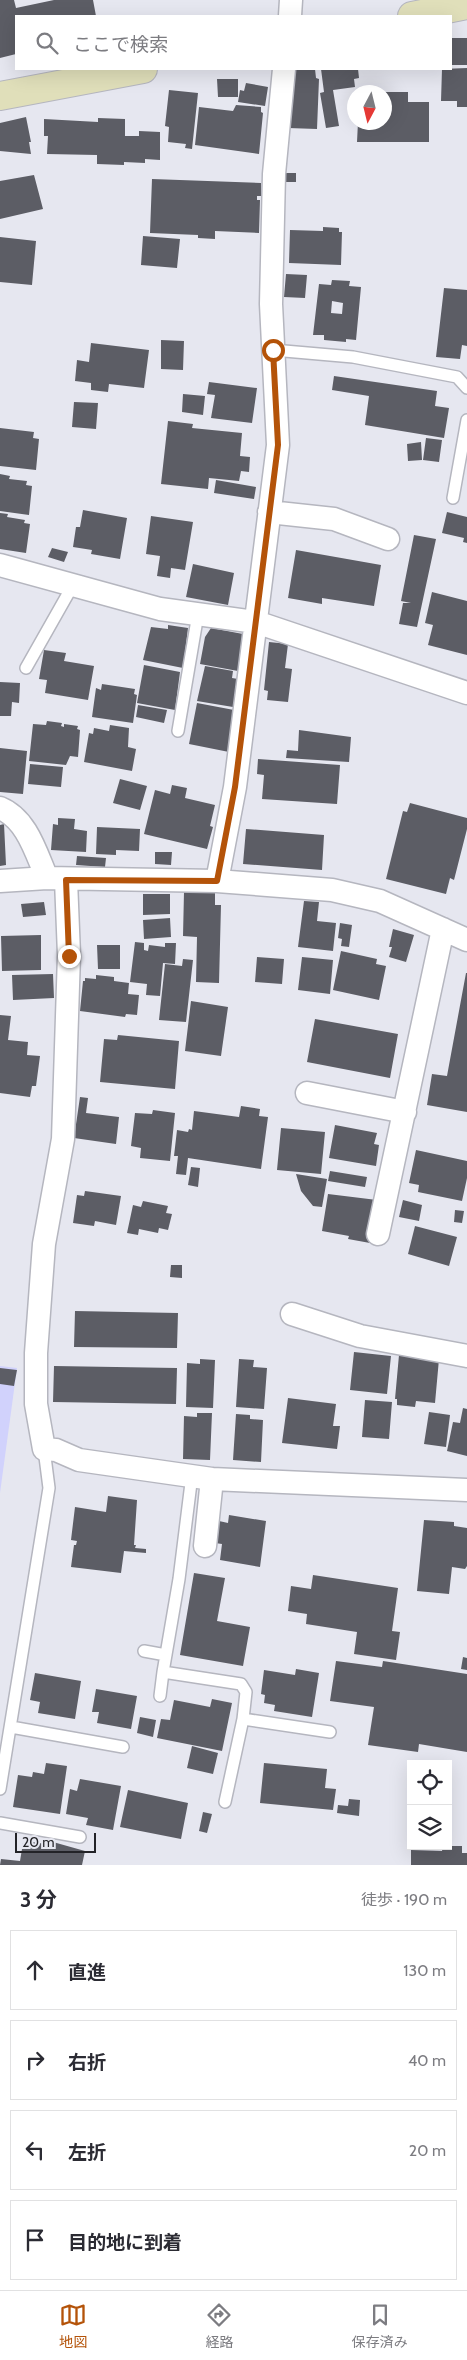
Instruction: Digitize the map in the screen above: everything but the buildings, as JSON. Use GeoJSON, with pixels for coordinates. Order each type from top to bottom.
{"type":"FeatureCollection","features":[{"type":"Feature","properties":{"kind":"main road"},"geometry":{"type":"LineString","coordinates":[[417,15],[467,5]]}},
{"type":"Feature","properties":{"kind":"main road"},"geometry":{"type":"LineString","coordinates":[[0,96],[138,70]]}},
{"type":"Feature","properties":{"kind":"street"},"geometry":{"type":"LineString","coordinates":[[290,15],[291,0]]}},
{"type":"Feature","properties":{"kind":"street"},"geometry":{"type":"LineString","coordinates":[[217,881],[235,787],[278,445],[271,304],[274,174],[284,70]]}},
{"type":"Feature","properties":{"kind":"street"},"geometry":{"type":"LineString","coordinates":[[269,512],[334,519],[388,539]]}},
{"type":"Feature","properties":{"kind":"street"},"geometry":{"type":"LineString","coordinates":[[0,565],[160,609],[256,622],[467,693]]}},
{"type":"Feature","properties":{"kind":"street"},"geometry":{"type":"LineString","coordinates":[[0,808],[13,814],[56,879],[69,956],[62,1139],[44,1244],[36,1352],[36,1404],[44,1449],[56,1450],[79,1460],[202,1477],[467,1490]]}},
{"type":"Feature","properties":{"kind":"street"},"geometry":{"type":"LineString","coordinates":[[0,881],[56,879],[217,881],[332,890],[380,901],[443,929],[466,936]]}},
{"type":"Feature","properties":{"kind":"street"},"geometry":{"type":"LineString","coordinates":[[378,1234],[443,929]]}},
{"type":"Feature","properties":{"kind":"street"},"geometry":{"type":"LineString","coordinates":[[307,1094],[405,1112]]}},
{"type":"Feature","properties":{"kind":"street"},"geometry":{"type":"LineString","coordinates":[[292,1314],[360,1336],[467,1356]]}},
{"type":"Feature","properties":{"kind":"street"},"geometry":{"type":"LineString","coordinates":[[202,1477],[205,1546]]}},
{"type":"Feature","properties":{"kind":"lane"},"geometry":{"type":"LineString","coordinates":[[273,350],[353,357],[457,377],[467,388]]}},
{"type":"Feature","properties":{"kind":"lane"},"geometry":{"type":"LineString","coordinates":[[453,498],[467,420]]}},
{"type":"Feature","properties":{"kind":"lane"},"geometry":{"type":"LineString","coordinates":[[26,668],[74,586]]}},
{"type":"Feature","properties":{"kind":"lane"},"geometry":{"type":"LineString","coordinates":[[178,732],[198,614]]}},
{"type":"Feature","properties":{"kind":"lane"},"geometry":{"type":"LineString","coordinates":[[0,1789],[49,1488],[44,1449]]}},
{"type":"Feature","properties":{"kind":"lane"},"geometry":{"type":"LineString","coordinates":[[160,1696],[179,1579],[202,1477]]}},
{"type":"Feature","properties":{"kind":"lane"},"geometry":{"type":"LineString","coordinates":[[144,1651],[166,1655]]}},
{"type":"Feature","properties":{"kind":"lane"},"geometry":{"type":"LineString","coordinates":[[163,1672],[241,1684],[246,1692],[243,1719],[225,1802]]}},
{"type":"Feature","properties":{"kind":"lane"},"geometry":{"type":"LineString","coordinates":[[243,1719],[330,1732]]}},
{"type":"Feature","properties":{"kind":"lane"},"geometry":{"type":"LineString","coordinates":[[11,1727],[123,1747]]}},
{"type":"Feature","properties":{"kind":"lane"},"geometry":{"type":"LineString","coordinates":[[0,1824],[80,1837]]}},
{"type":"Feature","properties":{"kind":"shaded area"},"geometry":{"type":"Polygon","coordinates":[[[0,1366],[17,1368],[0,1493],[0,1366]]]}},
{"type":"Feature","properties":{"kind":"route"},"geometry":{"type":"LineString","coordinates":[[69,956],[66,880],[217,881],[235,787],[278,445],[273,350]]}}]}
